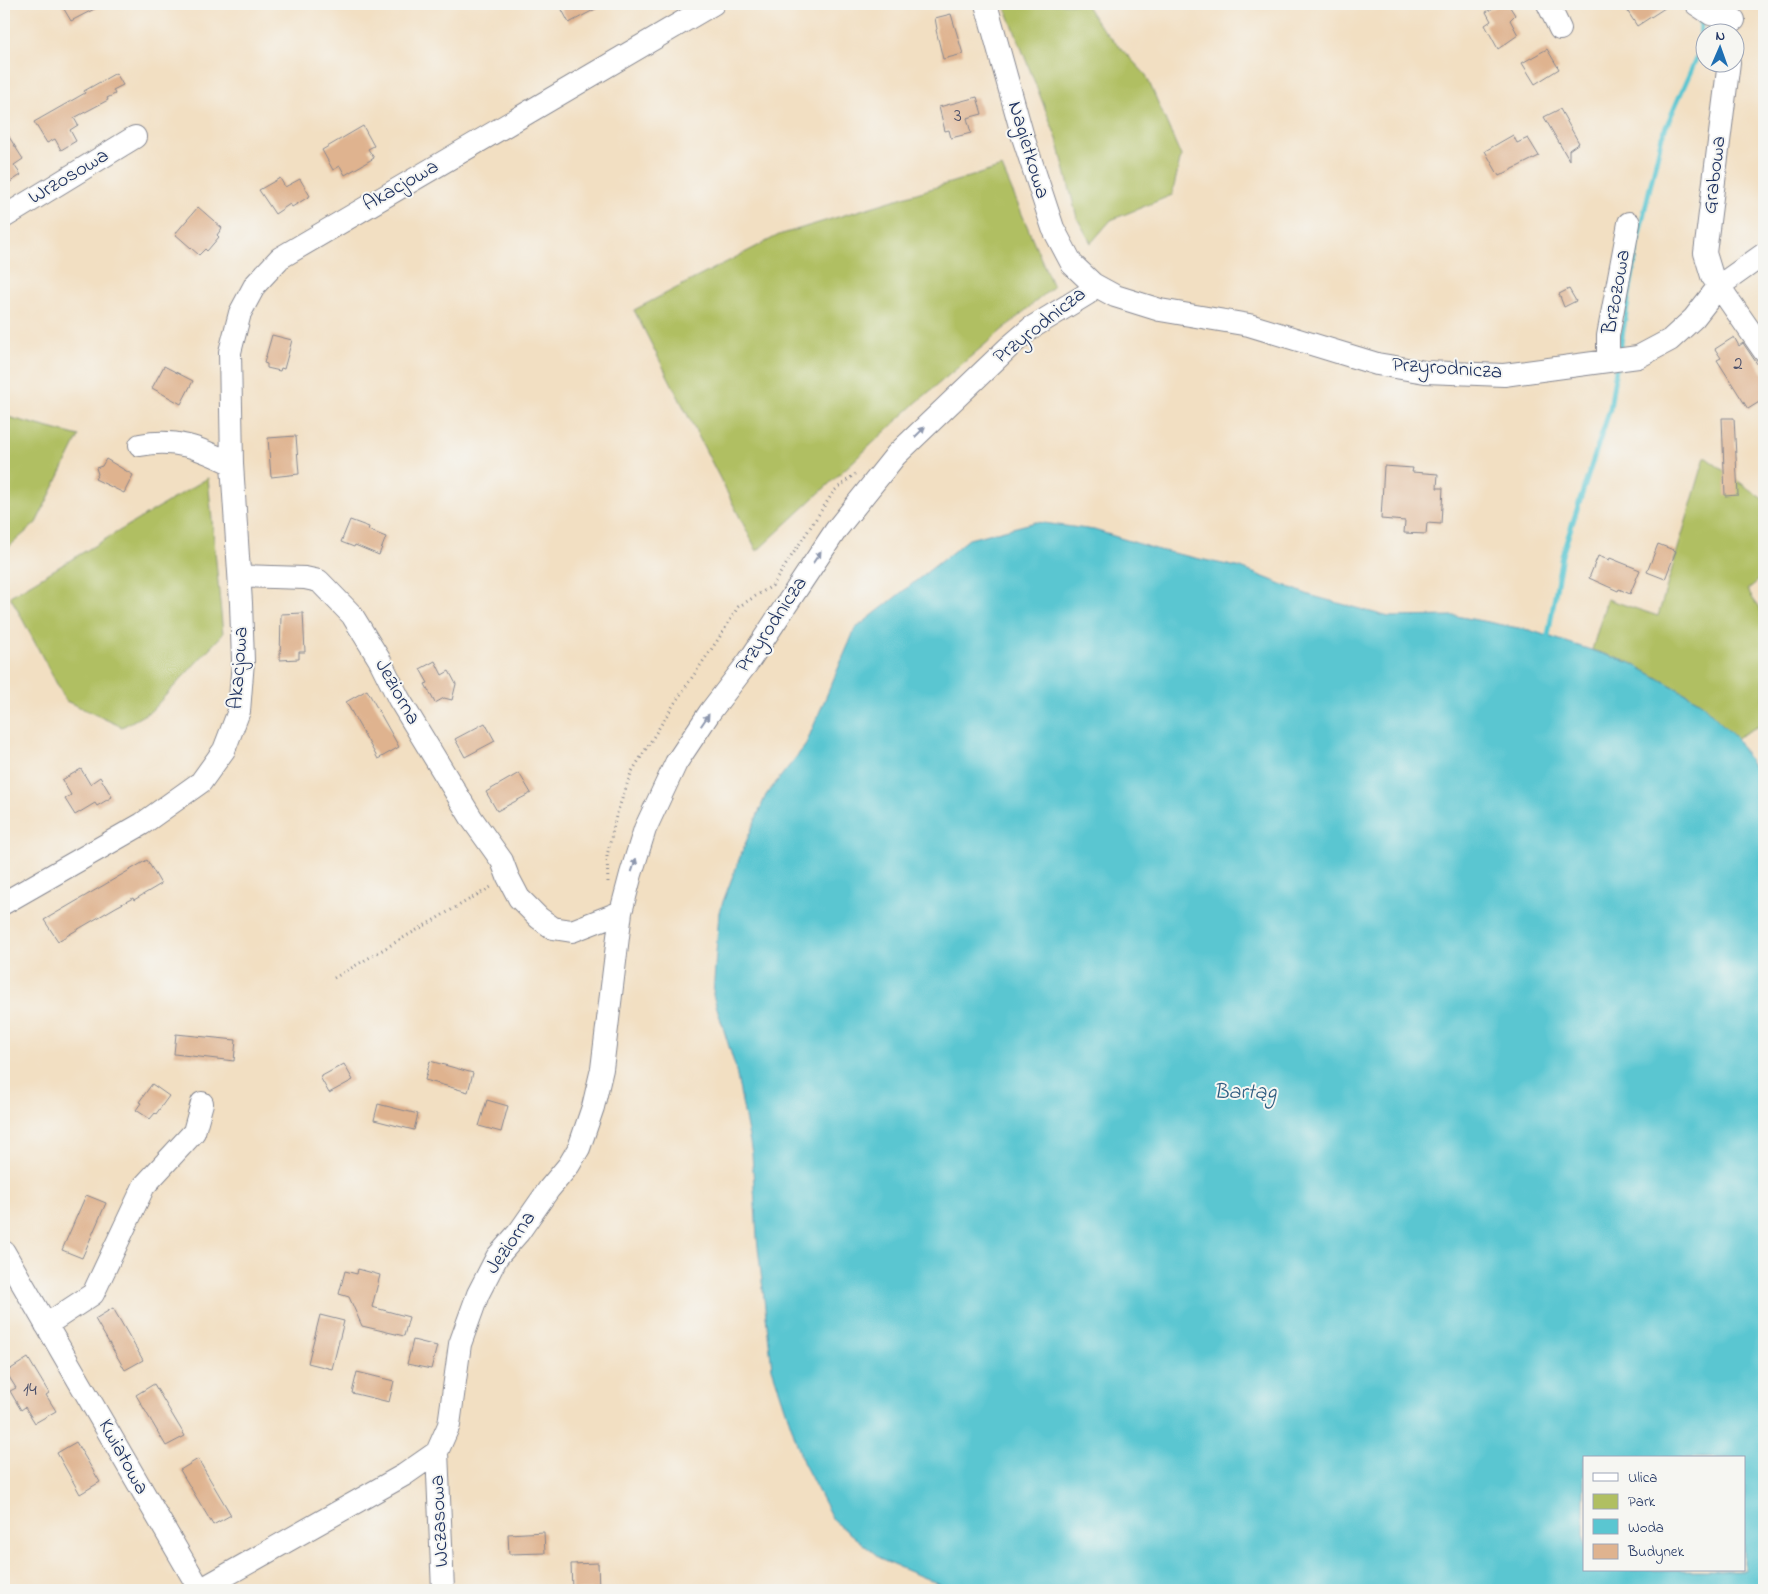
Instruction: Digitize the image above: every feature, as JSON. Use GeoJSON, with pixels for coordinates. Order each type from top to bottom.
{"type":"FeatureCollection","features":[{"type":"Feature","properties":{"kind":"street","name":"Akacjowa"},"geometry":{"type":"LineString","coordinates":[[4,902],[142,824],[201,782],[224,750],[239,711],[244,661],[232,464],[230,352],[240,313],[255,285],[280,258],[713,4]]}},
{"type":"Feature","properties":{"kind":"street","name":"Nagietkowa"},"geometry":{"type":"LineString","coordinates":[[986,4],[1026,146],[1053,228],[1072,264],[1093,284]]}},
{"type":"Feature","properties":{"kind":"street"},"geometry":{"type":"LineString","coordinates":[[1548,4],[1560,29]]}},
{"type":"Feature","properties":{"kind":"street"},"geometry":{"type":"LineString","coordinates":[[1696,4],[1710,14],[1734,19]]}},
{"type":"Feature","properties":{"kind":"street","name":"Grabowa"},"geometry":{"type":"LineString","coordinates":[[1728,72],[1706,254],[1712,276],[1764,351]]}},
{"type":"Feature","properties":{"kind":"street","name":"Wrzosowa"},"geometry":{"type":"LineString","coordinates":[[4,217],[135,137]]}},
{"type":"Feature","properties":{"kind":"street","name":"Brzozowa"},"geometry":{"type":"LineString","coordinates":[[1608,361],[1608,336],[1629,223]]}},
{"type":"Feature","properties":{"kind":"street","name":"Przyrodnicza"},"geometry":{"type":"LineString","coordinates":[[621,912],[645,829],[676,763],[710,712],[749,661],[836,530],[896,455],[960,393],[1024,334],[1087,294],[1093,284],[1115,296],[1160,310],[1249,325],[1377,364],[1425,372],[1504,375],[1638,356],[1670,340],[1694,318],[1718,286],[1764,254]]}},
{"type":"Feature","properties":{"kind":"street"},"geometry":{"type":"LineString","coordinates":[[140,445],[158,442],[174,443],[200,450],[232,464]]}},
{"type":"Feature","properties":{"kind":"street","name":"Jeziorna"},"geometry":{"type":"LineString","coordinates":[[240,576],[305,578],[319,581],[352,615],[379,659],[399,699],[472,818],[502,861],[519,898],[540,918],[554,928],[572,931],[621,912],[602,1069],[593,1107],[579,1148],[569,1165],[549,1189],[519,1232],[497,1257],[478,1294],[460,1344],[449,1424],[437,1452]]}},
{"type":"Feature","properties":{"kind":"street"},"geometry":{"type":"LineString","coordinates":[[46,1325],[93,1294],[144,1186],[194,1132],[202,1104]]}},
{"type":"Feature","properties":{"kind":"street","name":"Kwiatowa"},"geometry":{"type":"LineString","coordinates":[[4,1252],[200,1590]]}},
{"type":"Feature","properties":{"kind":"street"},"geometry":{"type":"LineString","coordinates":[[200,1590],[404,1475],[437,1452]]}},
{"type":"Feature","properties":{"kind":"street","name":"Wczasowa"},"geometry":{"type":"LineString","coordinates":[[437,1452],[443,1590]]}},
{"type":"Feature","properties":{"kind":"path"},"geometry":{"type":"LineString","coordinates":[[621,912],[608,889],[607,856],[616,816],[631,773],[674,704],[720,638],[738,607],[772,586],[834,491],[854,474],[862,470]]}},
{"type":"Feature","properties":{"kind":"path"},"geometry":{"type":"LineString","coordinates":[[334,978],[508,877]]}},
{"type":"Feature","properties":{"kind":"green space"},"geometry":{"type":"Polygon","coordinates":[[[1004,4],[1085,4],[1098,24],[1146,75],[1181,156],[1172,195],[1111,220],[1091,243],[1077,218],[1057,139],[1004,4]]]}},
{"type":"Feature","properties":{"kind":"green space"},"geometry":{"type":"Polygon","coordinates":[[[1002,167],[1053,287],[917,402],[757,551],[634,310],[779,235],[1002,167]]]}},
{"type":"Feature","properties":{"kind":"green space"},"geometry":{"type":"Polygon","coordinates":[[[4,416],[79,436],[36,523],[4,551],[4,416]]]}},
{"type":"Feature","properties":{"kind":"green space"},"geometry":{"type":"Polygon","coordinates":[[[1705,457],[1764,500],[1764,576],[1747,590],[1764,615],[1764,723],[1736,738],[1699,701],[1631,663],[1592,650],[1607,599],[1658,616],[1705,457]]]}},
{"type":"Feature","properties":{"kind":"green space"},"geometry":{"type":"Polygon","coordinates":[[[208,478],[223,634],[151,711],[122,727],[66,701],[10,596],[208,478]]]}},
{"type":"Feature","properties":{"kind":"water","name":"Bartąg"},"geometry":{"type":"Polygon","coordinates":[[[1036,522],[1094,530],[1159,550],[1241,568],[1309,595],[1389,617],[1456,616],[1529,630],[1631,663],[1699,701],[1736,738],[1764,784],[1764,1590],[959,1590],[949,1588],[884,1561],[833,1520],[803,1462],[772,1368],[757,1238],[752,1153],[735,1066],[713,995],[719,912],[743,849],[766,795],[805,746],[855,629],[969,539],[1036,522]]]}},
{"type":"Feature","properties":{"kind":"building"},"geometry":{"type":"Polygon","coordinates":[[[61,4],[104,4],[71,21],[61,4]]]}},
{"type":"Feature","properties":{"kind":"building"},"geometry":{"type":"Polygon","coordinates":[[[559,4],[605,4],[569,23],[559,4]]]}},
{"type":"Feature","properties":{"kind":"building"},"geometry":{"type":"Polygon","coordinates":[[[1501,4],[1508,4],[1515,15],[1510,20],[1518,35],[1498,49],[1485,25],[1491,21],[1486,12],[1501,4]]]}},
{"type":"Feature","properties":{"kind":"building"},"geometry":{"type":"Polygon","coordinates":[[[1623,4],[1671,4],[1637,26],[1623,4]]]}},
{"type":"Feature","properties":{"kind":"building"},"geometry":{"type":"Polygon","coordinates":[[[951,14],[963,54],[943,59],[935,18],[951,14]]]}},
{"type":"Feature","properties":{"kind":"building"},"geometry":{"type":"Polygon","coordinates":[[[1547,49],[1559,69],[1535,84],[1522,63],[1547,49]]]}},
{"type":"Feature","properties":{"kind":"building"},"geometry":{"type":"Polygon","coordinates":[[[116,73],[123,85],[113,90],[115,94],[107,98],[108,100],[74,118],[78,125],[70,130],[76,141],[61,150],[55,139],[47,143],[34,122],[116,73]]]}},
{"type":"Feature","properties":{"kind":"building"},"geometry":{"type":"Polygon","coordinates":[[[977,97],[982,114],[967,118],[971,133],[951,138],[949,130],[945,131],[939,107],[977,97]]]}},
{"type":"Feature","properties":{"kind":"building"},"geometry":{"type":"Polygon","coordinates":[[[1560,109],[1579,143],[1569,150],[1569,160],[1544,117],[1560,109]]]}},
{"type":"Feature","properties":{"kind":"building"},"geometry":{"type":"Polygon","coordinates":[[[363,126],[374,146],[368,149],[374,158],[345,175],[340,166],[333,170],[322,150],[363,126]]]}},
{"type":"Feature","properties":{"kind":"building"},"geometry":{"type":"Polygon","coordinates":[[[4,129],[23,159],[14,165],[21,175],[4,186],[4,129]]]}},
{"type":"Feature","properties":{"kind":"building"},"geometry":{"type":"Polygon","coordinates":[[[1513,135],[1517,143],[1528,138],[1539,156],[1499,176],[1485,151],[1513,135]]]}},
{"type":"Feature","properties":{"kind":"building"},"geometry":{"type":"Polygon","coordinates":[[[280,178],[285,187],[300,179],[310,196],[292,207],[290,204],[275,214],[259,190],[280,178]]]}},
{"type":"Feature","properties":{"kind":"building"},"geometry":{"type":"Polygon","coordinates":[[[198,207],[222,228],[217,235],[219,237],[207,251],[205,249],[199,255],[175,234],[198,207]]]}},
{"type":"Feature","properties":{"kind":"building"},"geometry":{"type":"Polygon","coordinates":[[[1569,289],[1576,301],[1564,307],[1559,294],[1569,289]]]}},
{"type":"Feature","properties":{"kind":"building"},"geometry":{"type":"Polygon","coordinates":[[[272,335],[292,340],[284,369],[281,368],[280,371],[267,368],[267,364],[264,363],[272,335]]]}},
{"type":"Feature","properties":{"kind":"building"},"geometry":{"type":"Polygon","coordinates":[[[1734,337],[1739,346],[1743,343],[1764,374],[1764,399],[1748,409],[1717,360],[1721,358],[1715,349],[1734,337]]]}},
{"type":"Feature","properties":{"kind":"building"},"geometry":{"type":"Polygon","coordinates":[[[164,366],[193,381],[181,404],[152,388],[164,366]]]}},
{"type":"Feature","properties":{"kind":"building"},"geometry":{"type":"Polygon","coordinates":[[[1722,418],[1734,418],[1738,495],[1725,496],[1722,418]]]}},
{"type":"Feature","properties":{"kind":"building"},"geometry":{"type":"Polygon","coordinates":[[[296,436],[299,474],[271,477],[268,438],[296,436]]]}},
{"type":"Feature","properties":{"kind":"building"},"geometry":{"type":"Polygon","coordinates":[[[106,459],[133,475],[124,493],[95,479],[98,474],[96,468],[102,466],[106,459]]]}},
{"type":"Feature","properties":{"kind":"building"},"geometry":{"type":"Polygon","coordinates":[[[1384,466],[1413,468],[1412,472],[1438,474],[1437,488],[1443,488],[1441,524],[1427,523],[1426,534],[1404,533],[1405,521],[1381,519],[1384,466]]]}},
{"type":"Feature","properties":{"kind":"building"},"geometry":{"type":"Polygon","coordinates":[[[350,520],[369,527],[368,530],[386,537],[379,555],[355,545],[354,547],[341,542],[350,520]]]}},
{"type":"Feature","properties":{"kind":"building"},"geometry":{"type":"Polygon","coordinates":[[[1658,544],[1676,551],[1665,579],[1647,572],[1658,544]]]}},
{"type":"Feature","properties":{"kind":"building"},"geometry":{"type":"Polygon","coordinates":[[[1598,556],[1609,560],[1610,558],[1640,570],[1630,594],[1619,589],[1618,591],[1589,578],[1598,556]]]}},
{"type":"Feature","properties":{"kind":"building"},"geometry":{"type":"Polygon","coordinates":[[[303,613],[305,652],[299,652],[299,659],[280,660],[281,614],[303,613]]]}},
{"type":"Feature","properties":{"kind":"building"},"geometry":{"type":"Polygon","coordinates":[[[435,661],[442,675],[449,671],[456,684],[452,700],[444,698],[435,703],[425,684],[428,683],[420,669],[435,661]]]}},
{"type":"Feature","properties":{"kind":"building"},"geometry":{"type":"Polygon","coordinates":[[[367,690],[399,747],[378,759],[346,702],[367,690]]]}},
{"type":"Feature","properties":{"kind":"building"},"geometry":{"type":"Polygon","coordinates":[[[485,723],[495,741],[465,757],[455,739],[485,723]]]}},
{"type":"Feature","properties":{"kind":"building"},"geometry":{"type":"Polygon","coordinates":[[[81,769],[90,784],[100,777],[112,797],[97,806],[95,803],[75,815],[65,799],[71,795],[62,780],[81,769]]]}},
{"type":"Feature","properties":{"kind":"building"},"geometry":{"type":"Polygon","coordinates":[[[519,773],[531,793],[497,811],[486,792],[519,773]]]}},
{"type":"Feature","properties":{"kind":"building"},"geometry":{"type":"Polygon","coordinates":[[[147,860],[161,884],[134,900],[133,898],[116,907],[58,941],[44,920],[147,860]]]}},
{"type":"Feature","properties":{"kind":"building"},"geometry":{"type":"Polygon","coordinates":[[[176,1034],[236,1040],[234,1061],[174,1054],[176,1034]]]}},
{"type":"Feature","properties":{"kind":"building"},"geometry":{"type":"Polygon","coordinates":[[[430,1061],[473,1073],[468,1092],[425,1080],[430,1061]]]}},
{"type":"Feature","properties":{"kind":"building"},"geometry":{"type":"Polygon","coordinates":[[[344,1064],[353,1080],[329,1093],[320,1077],[344,1064]]]}},
{"type":"Feature","properties":{"kind":"building"},"geometry":{"type":"Polygon","coordinates":[[[152,1084],[169,1096],[150,1119],[136,1110],[141,1103],[139,1102],[152,1084]]]}},
{"type":"Feature","properties":{"kind":"building"},"geometry":{"type":"Polygon","coordinates":[[[487,1100],[508,1106],[501,1132],[479,1126],[487,1100]]]}},
{"type":"Feature","properties":{"kind":"building"},"geometry":{"type":"Polygon","coordinates":[[[378,1104],[418,1114],[414,1130],[374,1120],[378,1104]]]}},
{"type":"Feature","properties":{"kind":"building"},"geometry":{"type":"Polygon","coordinates":[[[86,1195],[106,1203],[82,1258],[62,1250],[86,1195]]]}},
{"type":"Feature","properties":{"kind":"building"},"geometry":{"type":"Polygon","coordinates":[[[358,1269],[380,1275],[372,1307],[409,1317],[404,1336],[362,1326],[349,1297],[339,1294],[345,1271],[357,1274],[358,1269]]]}},
{"type":"Feature","properties":{"kind":"building"},"geometry":{"type":"Polygon","coordinates":[[[113,1308],[143,1360],[125,1370],[95,1319],[113,1308]]]}},
{"type":"Feature","properties":{"kind":"building"},"geometry":{"type":"Polygon","coordinates":[[[320,1315],[344,1321],[332,1369],[308,1363],[320,1315]]]}},
{"type":"Feature","properties":{"kind":"building"},"geometry":{"type":"Polygon","coordinates":[[[413,1340],[437,1346],[431,1369],[407,1364],[413,1340]]]}},
{"type":"Feature","properties":{"kind":"building"},"geometry":{"type":"Polygon","coordinates":[[[28,1358],[49,1393],[46,1395],[56,1411],[35,1423],[25,1407],[21,1410],[10,1391],[16,1388],[6,1372],[28,1358]]]}},
{"type":"Feature","properties":{"kind":"building"},"geometry":{"type":"Polygon","coordinates":[[[357,1372],[394,1381],[389,1402],[352,1393],[357,1372]]]}},
{"type":"Feature","properties":{"kind":"building"},"geometry":{"type":"Polygon","coordinates":[[[154,1384],[185,1436],[166,1446],[136,1395],[154,1384]]]}},
{"type":"Feature","properties":{"kind":"building"},"geometry":{"type":"Polygon","coordinates":[[[76,1442],[100,1482],[80,1494],[57,1453],[76,1442]]]}},
{"type":"Feature","properties":{"kind":"building"},"geometry":{"type":"Polygon","coordinates":[[[198,1459],[231,1515],[213,1525],[180,1470],[198,1459]]]}},
{"type":"Feature","properties":{"kind":"building"},"geometry":{"type":"Polygon","coordinates":[[[544,1532],[545,1553],[509,1554],[508,1534],[544,1532]]]}},
{"type":"Feature","properties":{"kind":"building"},"geometry":{"type":"Polygon","coordinates":[[[598,1563],[599,1590],[572,1590],[571,1564],[598,1563]]]}},
{"type":"Feature","properties":{"kind":"waterway"},"geometry":{"type":"LineString","coordinates":[[1620,348],[1640,230],[1662,136],[1700,50],[1701,18]]}},
{"type":"Feature","properties":{"kind":"waterway"},"geometry":{"type":"LineString","coordinates":[[1548,636],[1562,555],[1610,409],[1616,369]]}}]}
